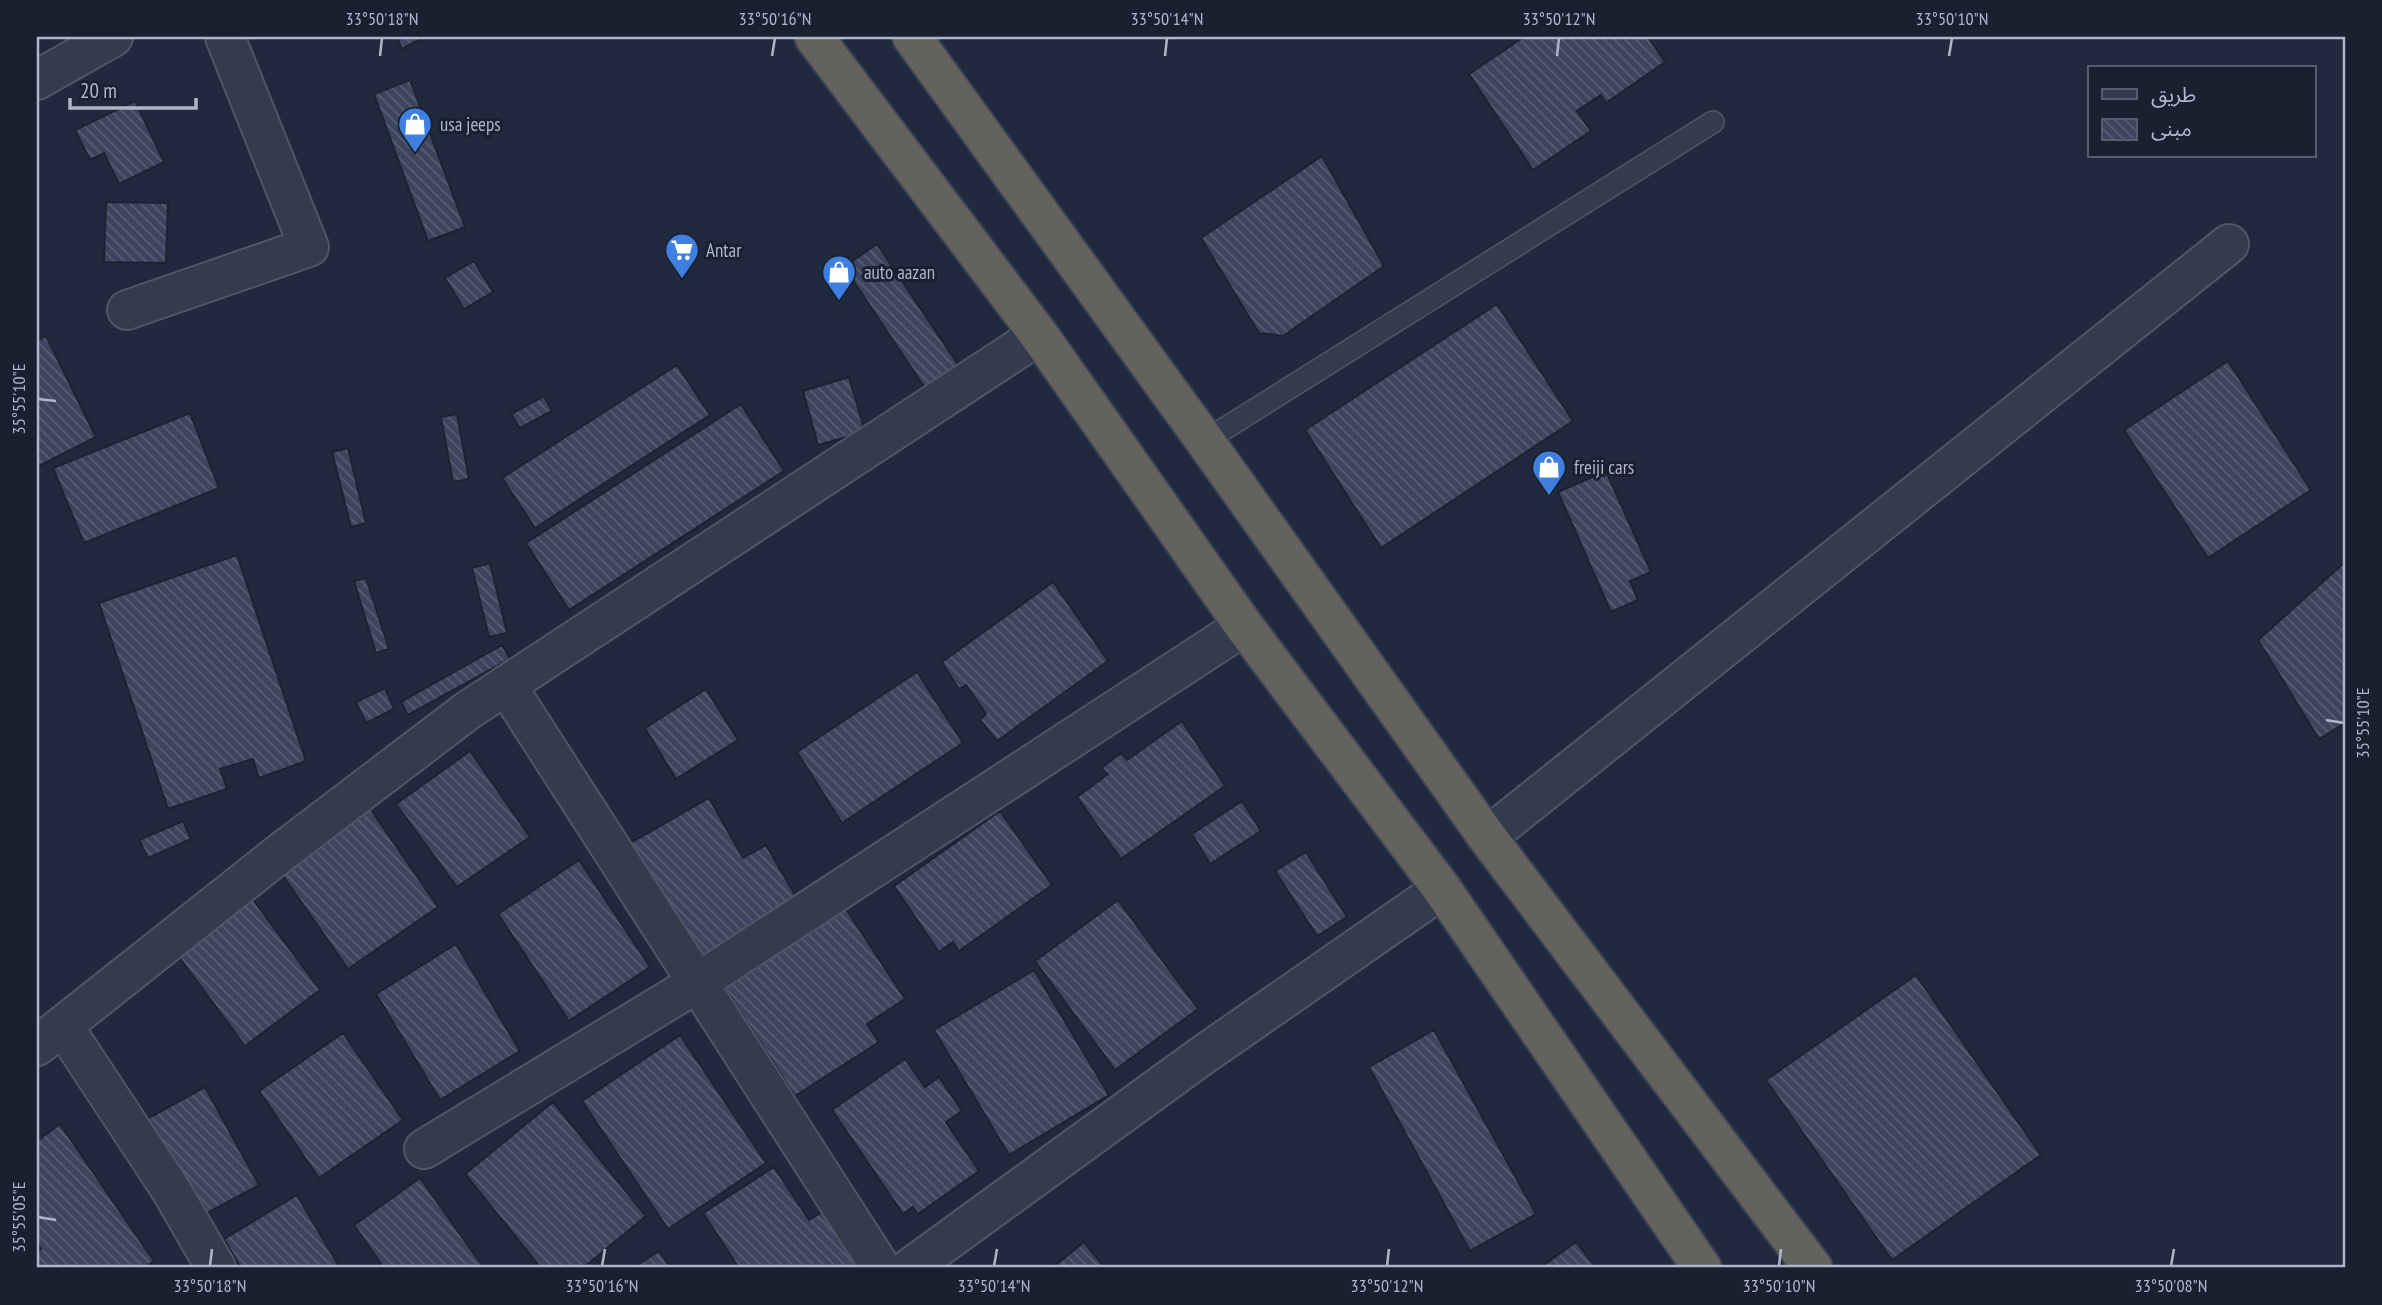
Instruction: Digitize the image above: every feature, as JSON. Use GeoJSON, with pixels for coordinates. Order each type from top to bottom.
{"type":"FeatureCollection","features":[{"type":"Feature","properties":{"kind":"highway"},"geometry":{"type":"LineString","coordinates":[[814,37],[1039,335],[1244,626],[1443,889],[1702,1268]]}},
{"type":"Feature","properties":{"kind":"highway"},"geometry":{"type":"LineString","coordinates":[[912,37],[1205,440],[1487,837],[1813,1268]]}},
{"type":"Feature","properties":{"kind":"street"},"geometry":{"type":"LineString","coordinates":[[37,80],[113,37]]}},
{"type":"Feature","properties":{"kind":"street"},"geometry":{"type":"LineString","coordinates":[[127,310],[309,247],[225,37]]}},
{"type":"Feature","properties":{"kind":"street"},"geometry":{"type":"LineString","coordinates":[[1487,837],[2229,244]]}},
{"type":"Feature","properties":{"kind":"street"},"geometry":{"type":"LineString","coordinates":[[216,1268],[172,1190],[50,1036],[279,854],[467,711],[1039,335]]}},
{"type":"Feature","properties":{"kind":"street"},"geometry":{"type":"LineString","coordinates":[[424,1149],[697,983],[1244,626]]}},
{"type":"Feature","properties":{"kind":"street"},"geometry":{"type":"LineString","coordinates":[[506,685],[881,1268]]}},
{"type":"Feature","properties":{"kind":"street"},"geometry":{"type":"LineString","coordinates":[[910,1268],[1203,1055],[1443,889]]}},
{"type":"Feature","properties":{"kind":"lane"},"geometry":{"type":"LineString","coordinates":[[1205,440],[1713,122]]}},
{"type":"Feature","properties":{"kind":"building"},"geometry":{"type":"Polygon","coordinates":[[[397,37],[424,37],[402,49],[397,37]]]}},
{"type":"Feature","properties":{"kind":"building"},"geometry":{"type":"Polygon","coordinates":[[[1524,37],[1648,37],[1665,62],[1606,103],[1601,95],[1577,111],[1591,131],[1533,170],[1469,74],[1524,37]]]}},
{"type":"Feature","properties":{"kind":"building"},"geometry":{"type":"Polygon","coordinates":[[[410,80],[465,227],[428,241],[374,94],[410,80]]]}},
{"type":"Feature","properties":{"kind":"building"},"geometry":{"type":"Polygon","coordinates":[[[135,101],[164,162],[119,184],[104,153],[90,160],[75,130],[135,101]]]}},
{"type":"Feature","properties":{"kind":"building"},"geometry":{"type":"Polygon","coordinates":[[[1322,156],[1384,266],[1283,336],[1259,333],[1201,238],[1322,156]]]}},
{"type":"Feature","properties":{"kind":"building"},"geometry":{"type":"Polygon","coordinates":[[[106,202],[168,203],[166,263],[104,262],[106,202]]]}},
{"type":"Feature","properties":{"kind":"building"},"geometry":{"type":"Polygon","coordinates":[[[877,244],[959,366],[925,388],[844,267],[877,244]]]}},
{"type":"Feature","properties":{"kind":"building"},"geometry":{"type":"Polygon","coordinates":[[[474,261],[493,292],[464,309],[445,278],[474,261]]]}},
{"type":"Feature","properties":{"kind":"building"},"geometry":{"type":"Polygon","coordinates":[[[1497,304],[1573,421],[1381,548],[1305,430],[1497,304]]]}},
{"type":"Feature","properties":{"kind":"building"},"geometry":{"type":"Polygon","coordinates":[[[46,336],[96,437],[37,467],[37,341],[46,336]]]}},
{"type":"Feature","properties":{"kind":"building"},"geometry":{"type":"Polygon","coordinates":[[[2228,361],[2311,490],[2208,558],[2124,430],[2228,361]]]}},
{"type":"Feature","properties":{"kind":"building"},"geometry":{"type":"Polygon","coordinates":[[[677,365],[710,415],[535,528],[502,478],[677,365]]]}},
{"type":"Feature","properties":{"kind":"building"},"geometry":{"type":"Polygon","coordinates":[[[849,377],[865,432],[818,445],[803,391],[849,377]]]}},
{"type":"Feature","properties":{"kind":"building"},"geometry":{"type":"Polygon","coordinates":[[[544,396],[552,411],[520,428],[511,414],[544,396]]]}},
{"type":"Feature","properties":{"kind":"building"},"geometry":{"type":"Polygon","coordinates":[[[741,404],[784,471],[569,610],[526,543],[741,404]]]}},
{"type":"Feature","properties":{"kind":"building"},"geometry":{"type":"Polygon","coordinates":[[[190,413],[219,488],[84,543],[53,468],[190,413]]]}},
{"type":"Feature","properties":{"kind":"building"},"geometry":{"type":"Polygon","coordinates":[[[457,414],[469,479],[453,482],[441,417],[457,414]]]}},
{"type":"Feature","properties":{"kind":"building"},"geometry":{"type":"Polygon","coordinates":[[[348,448],[366,523],[351,527],[332,452],[348,448]]]}},
{"type":"Feature","properties":{"kind":"building"},"geometry":{"type":"Polygon","coordinates":[[[1606,471],[1651,572],[1630,581],[1638,600],[1611,612],[1558,492],[1606,471]]]}},
{"type":"Feature","properties":{"kind":"building"},"geometry":{"type":"Polygon","coordinates":[[[237,555],[306,761],[259,778],[253,759],[220,769],[227,789],[168,809],[99,603],[237,555]]]}},
{"type":"Feature","properties":{"kind":"building"},"geometry":{"type":"Polygon","coordinates":[[[2345,562],[2345,723],[2319,739],[2258,640],[2345,562]]]}},
{"type":"Feature","properties":{"kind":"building"},"geometry":{"type":"Polygon","coordinates":[[[490,563],[507,633],[489,637],[472,568],[490,563]]]}},
{"type":"Feature","properties":{"kind":"building"},"geometry":{"type":"Polygon","coordinates":[[[366,578],[389,649],[376,653],[354,581],[366,578]]]}},
{"type":"Feature","properties":{"kind":"building"},"geometry":{"type":"Polygon","coordinates":[[[1053,582],[1108,661],[997,741],[980,720],[986,714],[966,685],[959,689],[942,662],[1053,582]]]}},
{"type":"Feature","properties":{"kind":"building"},"geometry":{"type":"Polygon","coordinates":[[[502,645],[510,659],[408,715],[401,702],[502,645]]]}},
{"type":"Feature","properties":{"kind":"building"},"geometry":{"type":"Polygon","coordinates":[[[917,672],[963,743],[842,823],[797,752],[917,672]]]}},
{"type":"Feature","properties":{"kind":"building"},"geometry":{"type":"Polygon","coordinates":[[[385,688],[394,709],[366,723],[356,702],[385,688]]]}},
{"type":"Feature","properties":{"kind":"building"},"geometry":{"type":"Polygon","coordinates":[[[706,689],[738,740],[676,779],[645,728],[706,689]]]}},
{"type":"Feature","properties":{"kind":"building"},"geometry":{"type":"Polygon","coordinates":[[[1182,721],[1225,786],[1121,859],[1077,797],[1108,774],[1101,768],[1121,753],[1127,760],[1182,721]]]}},
{"type":"Feature","properties":{"kind":"building"},"geometry":{"type":"Polygon","coordinates":[[[470,751],[530,837],[457,887],[396,804],[470,751]]]}},
{"type":"Feature","properties":{"kind":"building"},"geometry":{"type":"Polygon","coordinates":[[[709,798],[743,858],[766,845],[799,902],[694,963],[627,845],[709,798]]]}},
{"type":"Feature","properties":{"kind":"building"},"geometry":{"type":"Polygon","coordinates":[[[1242,801],[1261,831],[1210,864],[1192,834],[1242,801]]]}},
{"type":"Feature","properties":{"kind":"building"},"geometry":{"type":"Polygon","coordinates":[[[369,807],[438,907],[348,969],[279,870],[369,807]]]}},
{"type":"Feature","properties":{"kind":"building"},"geometry":{"type":"Polygon","coordinates":[[[1000,811],[1052,885],[959,951],[953,942],[939,952],[894,886],[1000,811]]]}},
{"type":"Feature","properties":{"kind":"building"},"geometry":{"type":"Polygon","coordinates":[[[183,821],[191,839],[148,858],[139,840],[183,821]]]}},
{"type":"Feature","properties":{"kind":"building"},"geometry":{"type":"Polygon","coordinates":[[[1306,852],[1347,917],[1317,936],[1275,871],[1306,852]]]}},
{"type":"Feature","properties":{"kind":"building"},"geometry":{"type":"Polygon","coordinates":[[[579,860],[650,967],[569,1021],[498,914],[579,860]]]}},
{"type":"Feature","properties":{"kind":"building"},"geometry":{"type":"Polygon","coordinates":[[[252,898],[320,990],[245,1046],[176,953],[252,898]]]}},
{"type":"Feature","properties":{"kind":"building"},"geometry":{"type":"Polygon","coordinates":[[[1118,900],[1198,1009],[1115,1070],[1035,961],[1118,900]]]}},
{"type":"Feature","properties":{"kind":"building"},"geometry":{"type":"Polygon","coordinates":[[[846,909],[905,999],[867,1024],[879,1042],[795,1096],[725,988],[846,909]]]}},
{"type":"Feature","properties":{"kind":"building"},"geometry":{"type":"Polygon","coordinates":[[[456,944],[520,1051],[440,1100],[376,994],[456,944]]]}},
{"type":"Feature","properties":{"kind":"building"},"geometry":{"type":"Polygon","coordinates":[[[1034,970],[1109,1095],[1009,1155],[934,1030],[1034,970]]]}},
{"type":"Feature","properties":{"kind":"building"},"geometry":{"type":"Polygon","coordinates":[[[1916,975],[2041,1155],[1892,1260],[1766,1080],[1916,975]]]}},
{"type":"Feature","properties":{"kind":"building"},"geometry":{"type":"Polygon","coordinates":[[[1434,1030],[1536,1214],[1470,1251],[1369,1067],[1434,1030]]]}},
{"type":"Feature","properties":{"kind":"building"},"geometry":{"type":"Polygon","coordinates":[[[343,1033],[403,1120],[319,1178],[259,1091],[343,1033]]]}},
{"type":"Feature","properties":{"kind":"building"},"geometry":{"type":"Polygon","coordinates":[[[680,1035],[766,1163],[668,1229],[582,1101],[680,1035]]]}},
{"type":"Feature","properties":{"kind":"building"},"geometry":{"type":"Polygon","coordinates":[[[905,1059],[925,1087],[939,1077],[962,1111],[946,1122],[979,1171],[918,1214],[913,1207],[903,1214],[832,1110],[905,1059]]]}},
{"type":"Feature","properties":{"kind":"building"},"geometry":{"type":"Polygon","coordinates":[[[205,1087],[259,1185],[198,1218],[145,1120],[205,1087]]]}},
{"type":"Feature","properties":{"kind":"building"},"geometry":{"type":"Polygon","coordinates":[[[553,1102],[646,1216],[583,1268],[541,1268],[465,1174],[553,1102]]]}},
{"type":"Feature","properties":{"kind":"building"},"geometry":{"type":"Polygon","coordinates":[[[60,1124],[154,1261],[143,1268],[39,1268],[37,1265],[37,1252],[41,1249],[37,1243],[37,1141],[60,1124]]]}},
{"type":"Feature","properties":{"kind":"building"},"geometry":{"type":"Polygon","coordinates":[[[774,1167],[809,1220],[822,1212],[858,1268],[739,1268],[703,1213],[774,1167]]]}},
{"type":"Feature","properties":{"kind":"building"},"geometry":{"type":"Polygon","coordinates":[[[420,1178],[484,1268],[384,1268],[354,1225],[420,1178]]]}},
{"type":"Feature","properties":{"kind":"building"},"geometry":{"type":"Polygon","coordinates":[[[297,1195],[340,1268],[241,1268],[224,1239],[297,1195]]]}},
{"type":"Feature","properties":{"kind":"building"},"geometry":{"type":"Polygon","coordinates":[[[1084,1242],[1105,1268],[1052,1268],[1084,1242]]]}},
{"type":"Feature","properties":{"kind":"building"},"geometry":{"type":"Polygon","coordinates":[[[1576,1242],[1596,1268],[1540,1268],[1576,1242]]]}},
{"type":"Feature","properties":{"kind":"building"},"geometry":{"type":"Polygon","coordinates":[[[659,1251],[671,1268],[633,1268],[659,1251]]]}},
{"type":"Feature","properties":{"kind":"place","name":"usa jeeps"},"geometry":{"type":"Point","coordinates":[415,154]}},
{"type":"Feature","properties":{"kind":"place","name":"Antar"},"geometry":{"type":"Point","coordinates":[682,280]}},
{"type":"Feature","properties":{"kind":"place","name":"auto aazan"},"geometry":{"type":"Point","coordinates":[839,302]}},
{"type":"Feature","properties":{"kind":"place","name":"freiji cars"},"geometry":{"type":"Point","coordinates":[1549,497]}}]}
